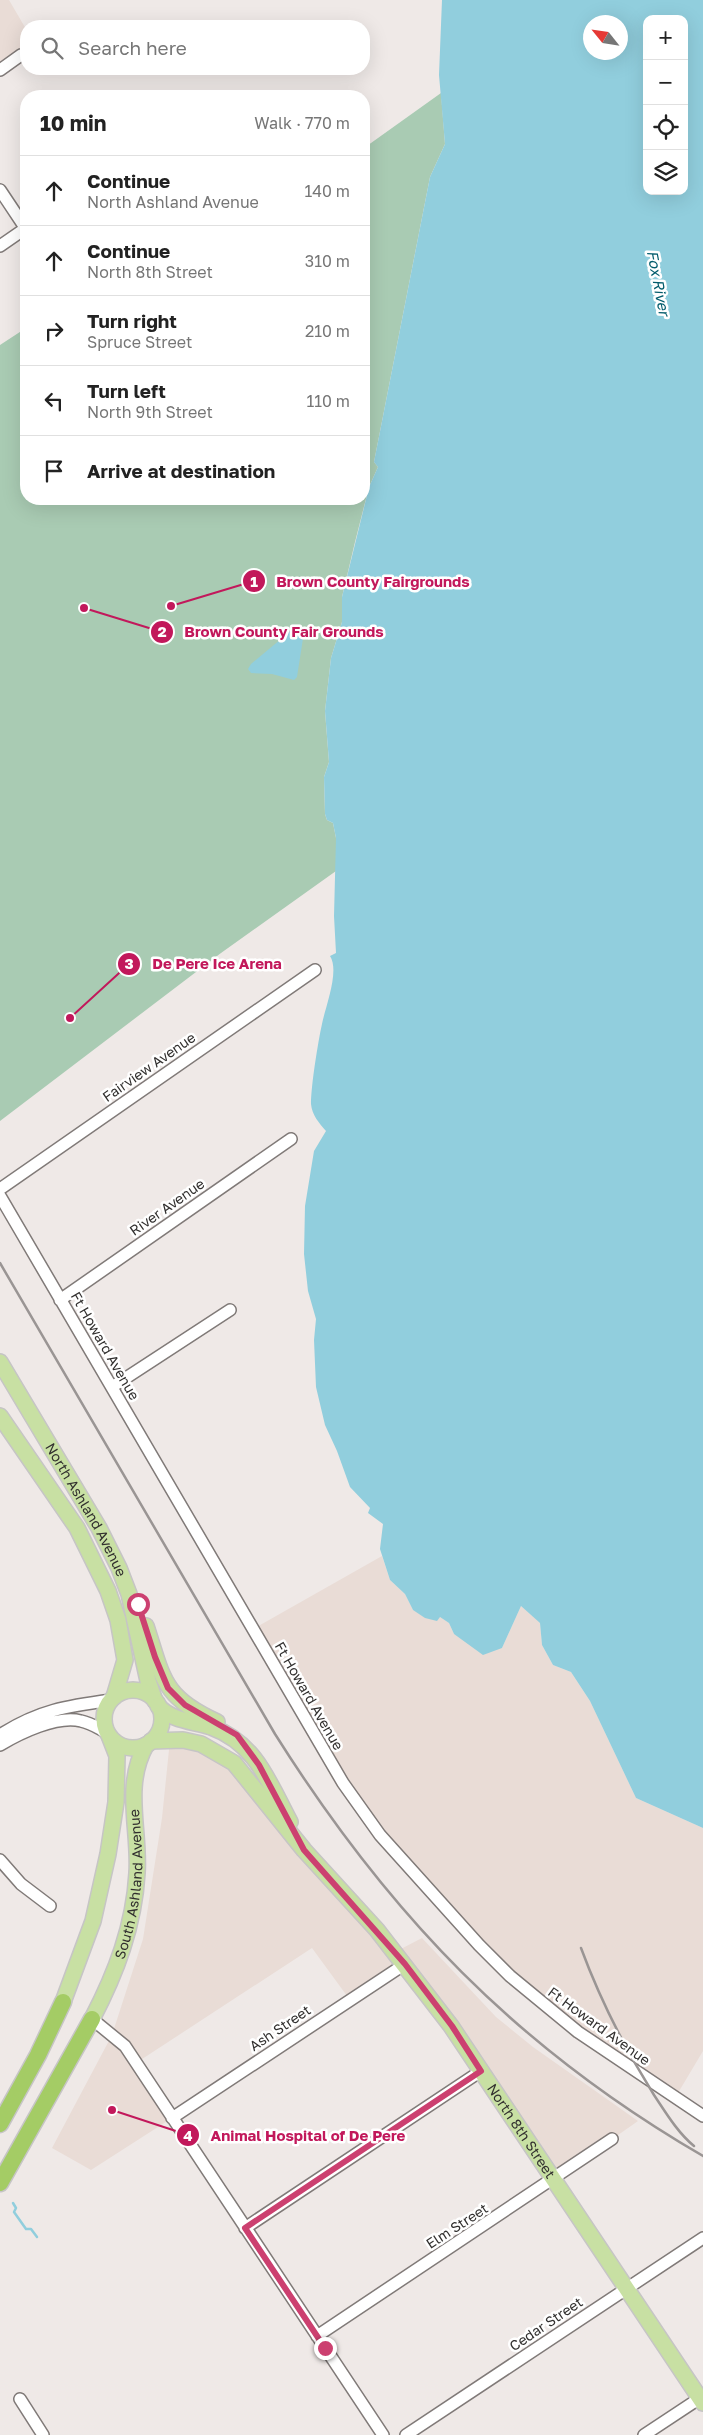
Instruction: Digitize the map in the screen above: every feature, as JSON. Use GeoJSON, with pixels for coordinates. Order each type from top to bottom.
{"type":"FeatureCollection","features":[{"type":"Feature","properties":{"kind":"highway"},"geometry":{"type":"LineString","coordinates":[[0,2124],[38,2054],[63,2002]]}},
{"type":"Feature","properties":{"kind":"highway"},"geometry":{"type":"LineString","coordinates":[[0,2183],[92,2019]]}},
{"type":"Feature","properties":{"kind":"main road","name":"North Ashland Avenue"},"geometry":{"type":"LineString","coordinates":[[0,1362],[102,1534],[129,1594],[138,1604],[155,1657],[168,1688],[185,1705],[222,1724],[237,1735],[241,1742]]}},
{"type":"Feature","properties":{"kind":"main road","name":"North Ashland Avenue"},"geometry":{"type":"LineString","coordinates":[[0,1416],[77,1528],[108,1591],[118,1620],[125,1660],[113,1698]]}},
{"type":"Feature","properties":{"kind":"main road"},"geometry":{"type":"LineString","coordinates":[[129,1594],[148,1681],[157,1704],[161,1725],[149,1743],[127,1748],[108,1735],[104,1718],[105,1710],[113,1698],[131,1690],[140,1692],[157,1704]]}},
{"type":"Feature","properties":{"kind":"main road","name":"North 8th Street"},"geometry":{"type":"LineString","coordinates":[[157,1704],[164,1712],[182,1721],[210,1727],[241,1742],[259,1765],[304,1850]]}},
{"type":"Feature","properties":{"kind":"main road","name":"South Ashland Avenue"},"geometry":{"type":"LineString","coordinates":[[63,2002],[93,1921],[108,1854],[116,1802],[117,1756],[108,1735]]}},
{"type":"Feature","properties":{"kind":"main road","name":"North 8th Street"},"geometry":{"type":"LineString","coordinates":[[149,1743],[183,1740],[201,1744],[234,1763],[304,1850],[405,1964],[452,2026],[702,2399]]}},
{"type":"Feature","properties":{"kind":"main road","name":"South Ashland Avenue"},"geometry":{"type":"LineString","coordinates":[[92,2019],[118,1963],[132,1918],[137,1872],[133,1781],[136,1764],[149,1743]]}},
{"type":"Feature","properties":{"kind":"street"},"geometry":{"type":"LineString","coordinates":[[0,70],[20,55]]}},
{"type":"Feature","properties":{"kind":"street"},"geometry":{"type":"LineString","coordinates":[[0,190],[20,220]]}},
{"type":"Feature","properties":{"kind":"street"},"geometry":{"type":"LineString","coordinates":[[0,246],[20,233]]}},
{"type":"Feature","properties":{"kind":"street","name":"Fairview Avenue"},"geometry":{"type":"LineString","coordinates":[[0,1189],[315,970]]}},
{"type":"Feature","properties":{"kind":"street","name":"River Avenue"},"geometry":{"type":"LineString","coordinates":[[60,1300],[291,1139]]}},
{"type":"Feature","properties":{"kind":"street","name":"Ft Howard Avenue"},"geometry":{"type":"LineString","coordinates":[[0,1196],[343,1783],[380,1835],[479,1945],[545,2007],[578,2032],[703,2116]]}},
{"type":"Feature","properties":{"kind":"street"},"geometry":{"type":"LineString","coordinates":[[112,1388],[230,1310]]}},
{"type":"Feature","properties":{"kind":"street"},"geometry":{"type":"LineString","coordinates":[[0,1735],[32,1716],[44,1712],[113,1698]]}},
{"type":"Feature","properties":{"kind":"street"},"geometry":{"type":"LineString","coordinates":[[0,1745],[28,1730],[65,1720],[80,1720],[108,1735]]}},
{"type":"Feature","properties":{"kind":"street"},"geometry":{"type":"LineString","coordinates":[[0,1860],[21,1884],[50,1906]]}},
{"type":"Feature","properties":{"kind":"street","name":"Ash Street"},"geometry":{"type":"LineString","coordinates":[[172,2118],[405,1964]]}},
{"type":"Feature","properties":{"kind":"street"},"geometry":{"type":"LineString","coordinates":[[92,2019],[124,2046],[383,2435]]}},
{"type":"Feature","properties":{"kind":"street"},"geometry":{"type":"LineString","coordinates":[[245,2228],[481,2071]]}},
{"type":"Feature","properties":{"kind":"street","name":"Elm Street"},"geometry":{"type":"LineString","coordinates":[[317,2336],[554,2180],[612,2139]]}},
{"type":"Feature","properties":{"kind":"street","name":"Cedar Street"},"geometry":{"type":"LineString","coordinates":[[406,2435],[703,2238]]}},
{"type":"Feature","properties":{"kind":"street"},"geometry":{"type":"LineString","coordinates":[[20,2399],[43,2435]]}},
{"type":"Feature","properties":{"kind":"street"},"geometry":{"type":"LineString","coordinates":[[644,2435],[702,2399]]}},
{"type":"Feature","properties":{"kind":"shaded area"},"geometry":{"type":"Polygon","coordinates":[[[0,0],[9,0],[21,20],[20,57],[0,71],[0,0]]]}},
{"type":"Feature","properties":{"kind":"shaded area"},"geometry":{"type":"Polygon","coordinates":[[[382,1556],[390,1580],[405,1594],[413,1610],[440,1617],[449,1623],[454,1634],[502,1648],[521,1606],[540,1623],[542,1645],[553,1665],[571,1672],[590,1701],[636,1798],[703,1828],[703,2051],[675,2098],[545,2007],[380,1835],[253,1629],[382,1556]]]}},
{"type":"Feature","properties":{"kind":"shaded area"},"geometry":{"type":"Polygon","coordinates":[[[170,1740],[221,1755],[395,1952],[422,1938],[496,2017],[533,2047],[638,2121],[554,2180],[405,1964],[350,2000],[312,1948],[136,2063],[172,2118],[91,2170],[52,2148],[112,2035],[143,1939],[162,1818],[170,1740]]]}},
{"type":"Feature","properties":{"kind":"green space"},"geometry":{"type":"Polygon","coordinates":[[[441,93],[445,144],[430,177],[374,462],[378,467],[370,485],[370,144],[441,93]]]}},
{"type":"Feature","properties":{"kind":"green space"},"geometry":{"type":"Polygon","coordinates":[[[20,332],[20,505],[364,505],[342,597],[342,622],[331,658],[325,711],[329,762],[324,777],[325,814],[327,820],[333,823],[336,838],[336,871],[221,953],[0,1121],[0,345],[20,332]]]}},
{"type":"Feature","properties":{"kind":"water","name":"Fox River"},"geometry":{"type":"Polygon","coordinates":[[[442,0],[703,0],[703,1828],[636,1798],[590,1701],[571,1672],[553,1665],[542,1645],[540,1623],[521,1606],[502,1648],[483,1655],[454,1634],[449,1623],[440,1617],[437,1621],[425,1618],[413,1610],[405,1594],[390,1580],[380,1549],[383,1524],[368,1513],[370,1508],[350,1487],[325,1425],[316,1387],[314,1340],[316,1319],[308,1291],[304,1254],[305,1206],[314,1151],[326,1131],[318,1122],[313,1112],[311,1096],[322,1024],[333,980],[333,963],[330,956],[336,953],[334,916],[336,838],[333,823],[327,820],[325,814],[324,777],[329,762],[325,711],[331,658],[342,622],[342,597],[365,505],[370,505],[370,485],[378,467],[374,462],[430,177],[445,144],[439,75],[442,0]]]}},
{"type":"Feature","properties":{"kind":"water"},"geometry":{"type":"Polygon","coordinates":[[[303,628],[297,677],[294,680],[272,674],[251,673],[248,669],[251,664],[293,629],[303,628]]]}},
{"type":"Feature","properties":{"kind":"waterway"},"geometry":{"type":"LineString","coordinates":[[13,2203],[16,2208],[14,2212],[26,2229],[31,2229],[37,2237]]}},
{"type":"Feature","properties":{"kind":"railway"},"geometry":{"type":"LineString","coordinates":[[0,1263],[275,1734],[318,1800],[364,1861],[411,1919],[462,1972],[516,2023],[574,2070],[636,2114],[703,2156]]}},
{"type":"Feature","properties":{"kind":"railway"},"geometry":{"type":"LineString","coordinates":[[581,1948],[605,2006],[633,2059],[668,2116],[694,2146]]}},
{"type":"Feature","properties":{"kind":"place","name":"Brown County Fairgrounds"},"geometry":{"type":"Point","coordinates":[171,606]}},
{"type":"Feature","properties":{"kind":"place","name":"Brown County Fair Grounds"},"geometry":{"type":"Point","coordinates":[84,608]}},
{"type":"Feature","properties":{"kind":"place","name":"De Pere Ice Arena"},"geometry":{"type":"Point","coordinates":[70,1018]}},
{"type":"Feature","properties":{"kind":"place","name":"Animal Hospital of De Pere"},"geometry":{"type":"Point","coordinates":[112,2110]}},
{"type":"Feature","properties":{"kind":"route"},"geometry":{"type":"LineString","coordinates":[[138,1604],[163,1680],[168,1688],[185,1705],[200,1715],[222,1724],[237,1735],[259,1765],[304,1850],[377,1930],[405,1964],[452,2026],[481,2071],[245,2228],[325,2348]]}}]}
